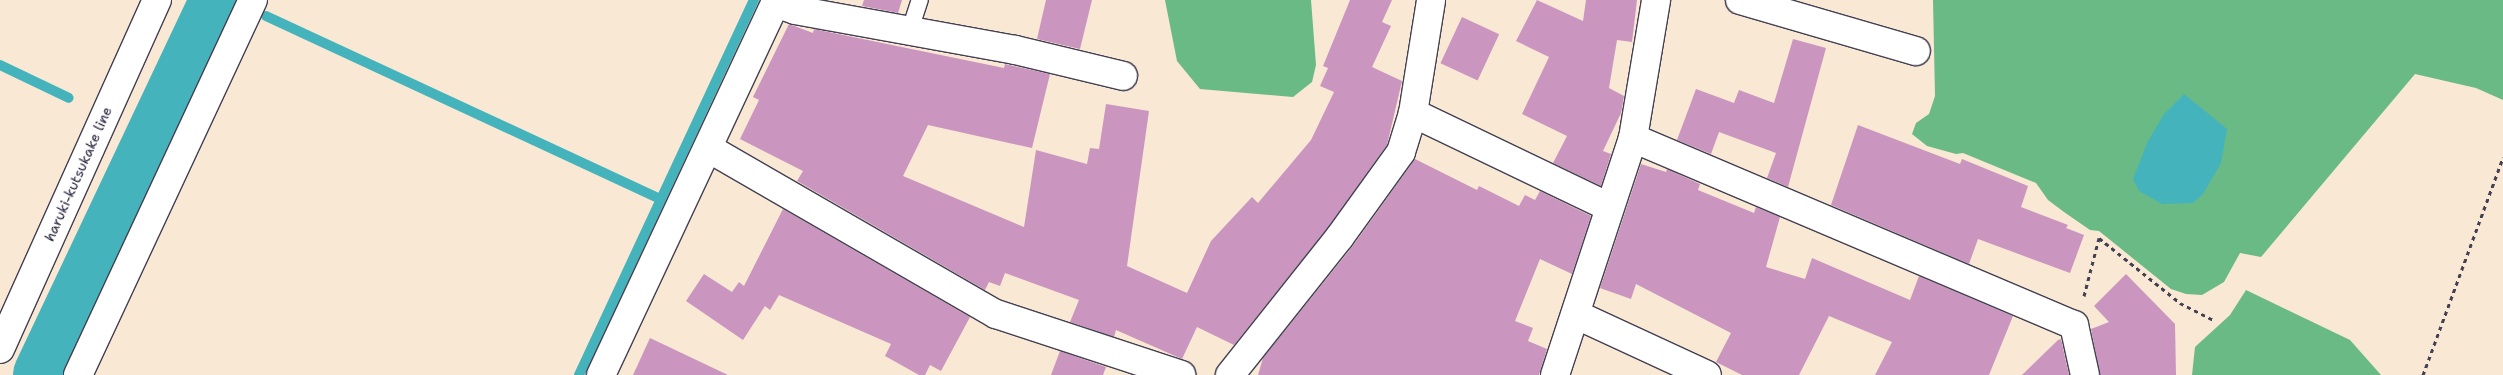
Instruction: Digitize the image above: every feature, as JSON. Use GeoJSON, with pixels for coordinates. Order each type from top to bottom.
{"type":"FeatureCollection","features":[{"type":"Feature","properties":{"kind":"street","name":"haruki-kutsukake line"},"geometry":{"type":"LineString","coordinates":[[0,349],[157,0]]}},
{"type":"Feature","properties":{"kind":"street"},"geometry":{"type":"LineString","coordinates":[[78,375],[253,0]]}},
{"type":"Feature","properties":{"kind":"street"},"geometry":{"type":"LineString","coordinates":[[1230,375],[1339,238],[1401,152],[1413,113],[1431,0]]}},
{"type":"Feature","properties":{"kind":"street"},"geometry":{"type":"LineString","coordinates":[[1555,375],[1577,315],[1608,207],[1633,138],[1656,0]]}},
{"type":"Feature","properties":{"kind":"street"},"geometry":{"type":"LineString","coordinates":[[1740,0],[1916,51]]}},
{"type":"Feature","properties":{"kind":"street"},"geometry":{"type":"LineString","coordinates":[[601,375],[776,2],[1015,50],[1123,76]]}},
{"type":"Feature","properties":{"kind":"street"},"geometry":{"type":"LineString","coordinates":[[1413,113],[1608,207]]}},
{"type":"Feature","properties":{"kind":"street"},"geometry":{"type":"LineString","coordinates":[[1633,138],[2074,325],[2086,375]]}},
{"type":"Feature","properties":{"kind":"street"},"geometry":{"type":"LineString","coordinates":[[708,148],[996,314],[1181,375]]}},
{"type":"Feature","properties":{"kind":"street"},"geometry":{"type":"LineString","coordinates":[[1577,315],[1707,375]]}},
{"type":"Feature","properties":{"kind":"lane"},"geometry":{"type":"LineString","coordinates":[[910,30],[920,0]]}},
{"type":"Feature","properties":{"kind":"path"},"geometry":{"type":"LineString","coordinates":[[2423,375],[2503,157]]}},
{"type":"Feature","properties":{"kind":"path"},"geometry":{"type":"LineString","coordinates":[[2074,325],[2099,238],[2180,302],[2214,320]]}},
{"type":"Feature","properties":{"kind":"green space"},"geometry":{"type":"Polygon","coordinates":[[[1165,0],[1311,0],[1316,65],[1312,82],[1293,97],[1200,89],[1177,61],[1165,0]]]}},
{"type":"Feature","properties":{"kind":"green space"},"geometry":{"type":"Polygon","coordinates":[[[1933,0],[2503,0],[2503,100],[2476,88],[2415,74],[2261,257],[2240,253],[2224,282],[2202,295],[2186,294],[2171,289],[2099,231],[2090,230],[2064,212],[2048,200],[2036,183],[1963,153],[1956,154],[1927,146],[1912,134],[1916,123],[1929,114],[1935,96],[1933,0]]]}},
{"type":"Feature","properties":{"kind":"green space"},"geometry":{"type":"Polygon","coordinates":[[[2246,290],[2350,340],[2381,375],[2192,375],[2195,347],[2230,315],[2246,290]]]}},
{"type":"Feature","properties":{"kind":"water"},"geometry":{"type":"Polygon","coordinates":[[[2184,94],[2227,129],[2221,163],[2203,194],[2193,203],[2162,204],[2139,191],[2133,179],[2147,143],[2164,114],[2184,94]]]}},
{"type":"Feature","properties":{"kind":"building"},"geometry":{"type":"Polygon","coordinates":[[[864,0],[902,0],[898,13],[862,6],[864,0]]]}},
{"type":"Feature","properties":{"kind":"building"},"geometry":{"type":"Polygon","coordinates":[[[1046,0],[1092,0],[1080,49],[1037,39],[1046,0]]]}},
{"type":"Feature","properties":{"kind":"building"},"geometry":{"type":"Polygon","coordinates":[[[1350,0],[1392,0],[1382,22],[1391,26],[1372,67],[1402,81],[1387,145],[1327,229],[1234,345],[1197,327],[1182,359],[1116,330],[1114,337],[1070,322],[1079,300],[1005,273],[1000,286],[989,282],[985,290],[797,181],[803,171],[740,139],[759,100],[753,97],[789,24],[813,33],[814,29],[1004,68],[1005,64],[1050,74],[1032,148],[928,125],[903,176],[1024,227],[1036,150],[1087,164],[1090,148],[1099,149],[1106,104],[1149,111],[1127,266],[1187,293],[1211,241],[1252,197],[1258,203],[1311,140],[1334,92],[1320,86],[1328,68],[1323,66],[1350,0]]]}},
{"type":"Feature","properties":{"kind":"building"},"geometry":{"type":"Polygon","coordinates":[[[1537,0],[1583,21],[1586,0],[1637,0],[1632,42],[1617,40],[1609,88],[1624,96],[1621,113],[1603,151],[1611,154],[1601,186],[1553,163],[1567,136],[1522,114],[1549,57],[1516,41],[1537,0]]]}},
{"type":"Feature","properties":{"kind":"building"},"geometry":{"type":"Polygon","coordinates":[[[1462,17],[1499,34],[1478,81],[1440,63],[1462,17]]]}},
{"type":"Feature","properties":{"kind":"building"},"geometry":{"type":"Polygon","coordinates":[[[1793,39],[1826,48],[1788,187],[1767,178],[1776,153],[1719,132],[1711,154],[1677,140],[1696,89],[1734,103],[1739,90],[1774,103],[1793,39]]]}},
{"type":"Feature","properties":{"kind":"building"},"geometry":{"type":"Polygon","coordinates":[[[1858,125],[1960,164],[1962,159],[2028,186],[2021,207],[2068,225],[2066,228],[2084,235],[2070,273],[1978,239],[1969,264],[1831,205],[1858,125]]]}},
{"type":"Feature","properties":{"kind":"building"},"geometry":{"type":"Polygon","coordinates":[[[1415,159],[1477,190],[1479,186],[1519,206],[1525,195],[1535,200],[1540,191],[1591,216],[1572,274],[1540,259],[1515,321],[1533,328],[1528,341],[1547,349],[1539,375],[1258,375],[1263,358],[1352,247],[1415,159]]]}},
{"type":"Feature","properties":{"kind":"building"},"geometry":{"type":"Polygon","coordinates":[[[1641,164],[1666,172],[1667,169],[1700,184],[1698,190],[1754,213],[1756,207],[1780,217],[1766,267],[1805,279],[1812,258],[1910,300],[1919,276],[2013,316],[1989,375],[1875,375],[1892,342],[1829,316],[1799,375],[1742,375],[1716,362],[1731,333],[1636,284],[1631,299],[1600,288],[1641,164]]]}},
{"type":"Feature","properties":{"kind":"building"},"geometry":{"type":"Polygon","coordinates":[[[783,209],[970,317],[941,371],[930,365],[925,375],[919,375],[885,356],[891,344],[779,295],[770,310],[765,306],[743,340],[686,301],[704,274],[732,292],[739,282],[744,286],[783,209]]]}},
{"type":"Feature","properties":{"kind":"building"},"geometry":{"type":"Polygon","coordinates":[[[2126,274],[2175,324],[2176,375],[2100,375],[2091,329],[2109,322],[2094,306],[2126,274]]]}},
{"type":"Feature","properties":{"kind":"building"},"geometry":{"type":"Polygon","coordinates":[[[650,338],[728,375],[633,375],[650,338]]]}},
{"type":"Feature","properties":{"kind":"building"},"geometry":{"type":"Polygon","coordinates":[[[2061,339],[2069,375],[2022,375],[2058,340],[2061,339]]]}},
{"type":"Feature","properties":{"kind":"building"},"geometry":{"type":"Polygon","coordinates":[[[1060,351],[1106,367],[1103,375],[1051,375],[1060,351]]]}},
{"type":"Feature","properties":{"kind":"waterway"},"geometry":{"type":"LineString","coordinates":[[45,375],[222,0]]}},
{"type":"Feature","properties":{"kind":"waterway"},"geometry":{"type":"LineString","coordinates":[[579,375],[754,0]]}},
{"type":"Feature","properties":{"kind":"waterway"},"geometry":{"type":"LineString","coordinates":[[266,16],[660,199]]}},
{"type":"Feature","properties":{"kind":"waterway"},"geometry":{"type":"LineString","coordinates":[[0,65],[69,98]]}},
{"type":"Feature","properties":{"kind":"waterway"},"geometry":{"type":"LineString","coordinates":[[142,136],[155,142]]}}]}
